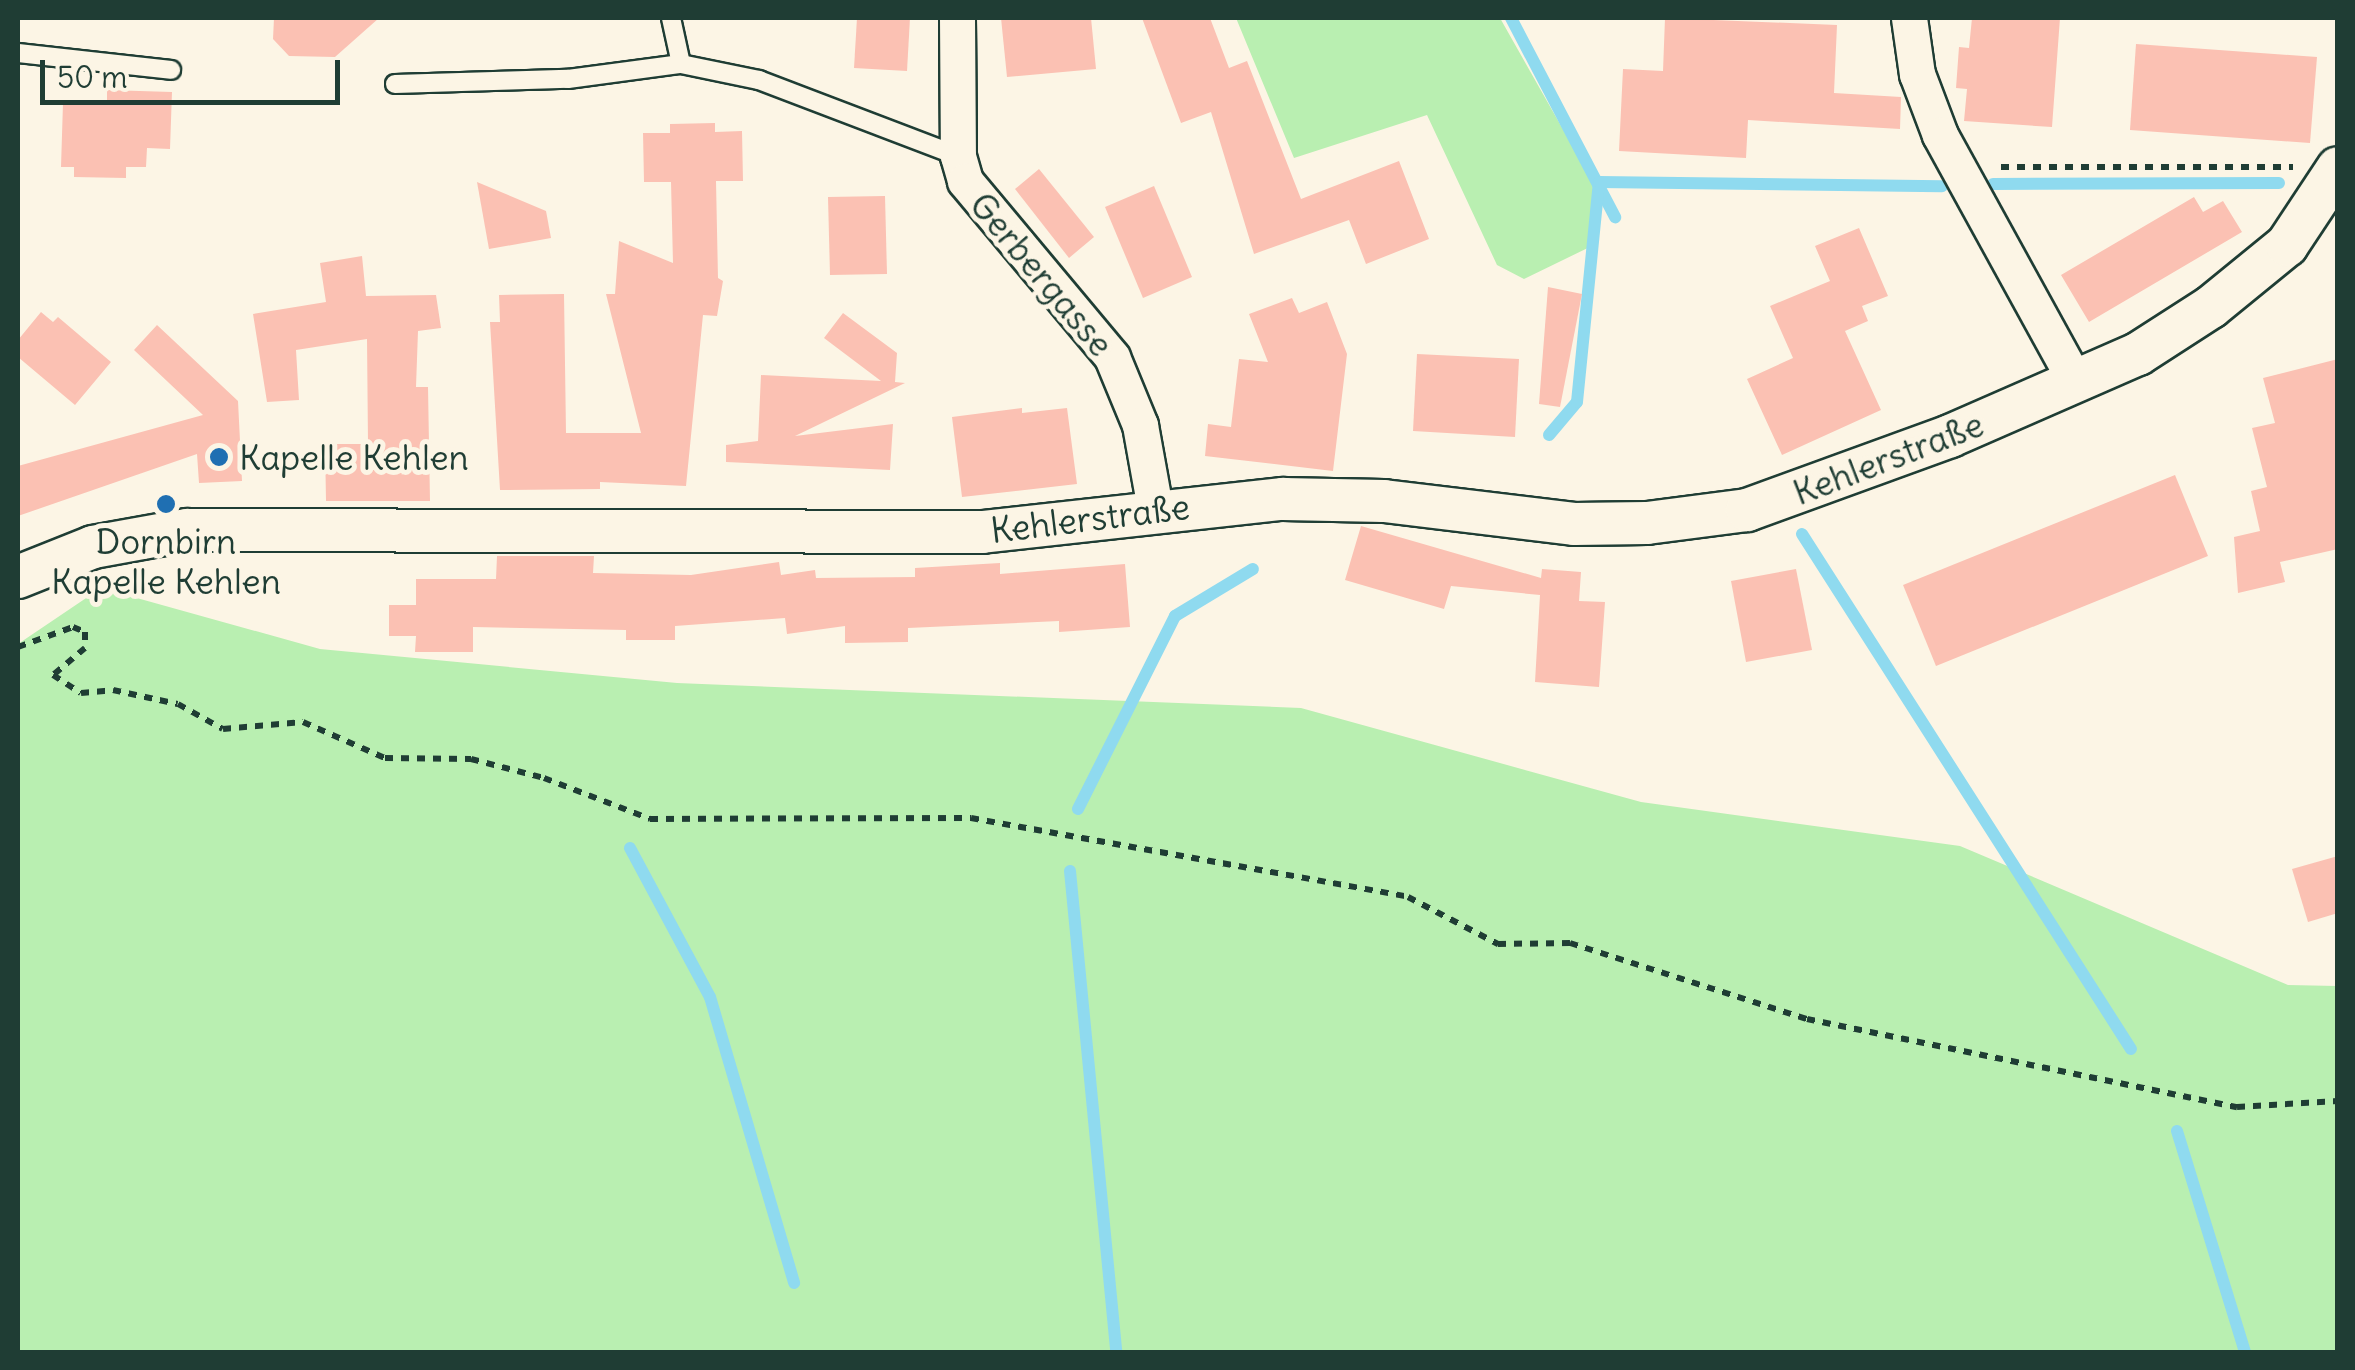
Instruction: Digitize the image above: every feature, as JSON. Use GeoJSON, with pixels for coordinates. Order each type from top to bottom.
{"type":"FeatureCollection","features":[{"type":"Feature","properties":{"kind":"street","name":"Gerbergasse"},"geometry":{"type":"LineString","coordinates":[[957,18],[958,156],[965,181],[994,223],[1112,357],[1140,425],[1155,508]]}},
{"type":"Feature","properties":{"kind":"street"},"geometry":{"type":"LineString","coordinates":[[1909,18],[1924,98],[1956,165],[2076,382]]}},
{"type":"Feature","properties":{"kind":"street","name":"Kehlerstraße"},"geometry":{"type":"LineString","coordinates":[[18,577],[93,547],[187,530],[982,532],[1155,508],[1284,499],[1384,501],[1574,524],[1647,523],[1747,510],[1932,443],[2138,354],[2212,308],[2287,246],[2334,174]]}},
{"type":"Feature","properties":{"kind":"lane"},"geometry":{"type":"LineString","coordinates":[[670,18],[682,64]]}},
{"type":"Feature","properties":{"kind":"lane"},"geometry":{"type":"LineString","coordinates":[[18,53],[171,70]]}},
{"type":"Feature","properties":{"kind":"lane","name":"Gerbergasse"},"geometry":{"type":"LineString","coordinates":[[395,84],[568,80],[682,64],[759,80],[932,152],[958,156]]}},
{"type":"Feature","properties":{"kind":"path"},"geometry":{"type":"LineString","coordinates":[[1956,165],[2308,168],[2334,174]]}},
{"type":"Feature","properties":{"kind":"path"},"geometry":{"type":"LineString","coordinates":[[18,646],[73,627],[86,632],[85,648],[53,675],[80,692],[113,690],[178,704],[223,729],[303,722],[385,758],[471,759],[544,778],[650,820],[971,818],[1408,897],[1498,944],[1570,943],[1808,1020],[2237,1107],[2338,1101]]}},
{"type":"Feature","properties":{"kind":"green space"},"geometry":{"type":"Polygon","coordinates":[[[1236,18],[1500,18],[1586,170],[1598,198],[1598,243],[1524,279],[1497,265],[1427,115],[1294,158],[1236,18]]]}},
{"type":"Feature","properties":{"kind":"green space"},"geometry":{"type":"Polygon","coordinates":[[[101,588],[320,649],[677,683],[1301,708],[1641,802],[1960,846],[2288,985],[2337,986],[2337,1352],[18,1352],[18,644],[101,588]]]}},
{"type":"Feature","properties":{"kind":"building"},"geometry":{"type":"Polygon","coordinates":[[[274,18],[379,18],[335,57],[289,56],[273,39],[274,18]]]}},
{"type":"Feature","properties":{"kind":"building"},"geometry":{"type":"Polygon","coordinates":[[[857,18],[910,18],[907,71],[854,68],[857,18]]]}},
{"type":"Feature","properties":{"kind":"building"},"geometry":{"type":"Polygon","coordinates":[[[1001,18],[1091,18],[1096,69],[1007,77],[1001,18]]]}},
{"type":"Feature","properties":{"kind":"building"},"geometry":{"type":"Polygon","coordinates":[[[1142,18],[1210,18],[1229,68],[1247,61],[1301,199],[1399,161],[1429,239],[1366,264],[1349,220],[1254,254],[1211,112],[1181,123],[1142,18]]]}},
{"type":"Feature","properties":{"kind":"building"},"geometry":{"type":"Polygon","coordinates":[[[1665,18],[1837,25],[1834,93],[1901,97],[1900,129],[1748,120],[1746,158],[1619,151],[1623,69],[1663,71],[1665,18]]]}},
{"type":"Feature","properties":{"kind":"building"},"geometry":{"type":"Polygon","coordinates":[[[1972,18],[2060,18],[2052,127],[1964,121],[1967,89],[1956,88],[1959,47],[1969,48],[1972,18]]]}},
{"type":"Feature","properties":{"kind":"building"},"geometry":{"type":"Polygon","coordinates":[[[2136,44],[2317,57],[2310,143],[2130,130],[2136,44]]]}},
{"type":"Feature","properties":{"kind":"building"},"geometry":{"type":"Polygon","coordinates":[[[107,90],[172,92],[170,149],[147,148],[146,167],[126,167],[126,178],[74,177],[74,167],[61,167],[63,103],[107,104],[107,90]]]}},
{"type":"Feature","properties":{"kind":"building"},"geometry":{"type":"Polygon","coordinates":[[[715,123],[715,132],[742,131],[743,181],[716,181],[718,278],[723,281],[717,316],[703,315],[686,486],[600,482],[600,489],[500,490],[490,322],[500,322],[499,295],[564,294],[566,433],[641,433],[606,294],[615,294],[619,241],[673,263],[671,182],[644,182],[643,133],[670,133],[670,124],[715,123]]]}},
{"type":"Feature","properties":{"kind":"building"},"geometry":{"type":"Polygon","coordinates":[[[1039,169],[1094,237],[1069,258],[1015,189],[1039,169]]]}},
{"type":"Feature","properties":{"kind":"building"},"geometry":{"type":"Polygon","coordinates":[[[477,182],[546,211],[551,238],[489,249],[477,182]]]}},
{"type":"Feature","properties":{"kind":"building"},"geometry":{"type":"Polygon","coordinates":[[[1154,186],[1192,277],[1143,298],[1105,207],[1154,186]]]}},
{"type":"Feature","properties":{"kind":"building"},"geometry":{"type":"Polygon","coordinates":[[[885,196],[887,274],[830,275],[828,197],[885,196]]]}},
{"type":"Feature","properties":{"kind":"building"},"geometry":{"type":"Polygon","coordinates":[[[2194,197],[2203,212],[2223,201],[2242,232],[2089,322],[2061,275],[2194,197]]]}},
{"type":"Feature","properties":{"kind":"building"},"geometry":{"type":"Polygon","coordinates":[[[1859,228],[1888,296],[1862,306],[1868,321],[1845,331],[1881,410],[1782,455],[1747,379],[1793,358],[1770,306],[1830,281],[1815,246],[1859,228]]]}},
{"type":"Feature","properties":{"kind":"building"},"geometry":{"type":"Polygon","coordinates":[[[362,256],[366,296],[436,295],[441,328],[418,331],[416,387],[428,387],[430,501],[326,501],[325,444],[368,444],[367,339],[296,350],[299,400],[267,402],[253,314],[326,302],[320,263],[362,256]]]}},
{"type":"Feature","properties":{"kind":"building"},"geometry":{"type":"Polygon","coordinates":[[[1548,287],[1582,294],[1560,407],[1539,404],[1548,287]]]}},
{"type":"Feature","properties":{"kind":"building"},"geometry":{"type":"Polygon","coordinates":[[[1292,298],[1299,313],[1327,302],[1347,354],[1333,471],[1205,456],[1208,424],[1231,427],[1239,359],[1268,362],[1249,314],[1292,298]]]}},
{"type":"Feature","properties":{"kind":"building"},"geometry":{"type":"Polygon","coordinates":[[[41,312],[53,322],[58,317],[111,362],[75,405],[18,357],[18,340],[41,312]]]}},
{"type":"Feature","properties":{"kind":"building"},"geometry":{"type":"Polygon","coordinates":[[[843,313],[897,353],[895,382],[905,383],[795,436],[893,424],[890,470],[726,462],[726,445],[758,441],[761,375],[881,381],[824,338],[843,313]]]}},
{"type":"Feature","properties":{"kind":"building"},"geometry":{"type":"Polygon","coordinates":[[[157,325],[238,401],[242,481],[199,483],[197,454],[18,516],[18,466],[203,415],[134,350],[157,325]]]}},
{"type":"Feature","properties":{"kind":"building"},"geometry":{"type":"Polygon","coordinates":[[[1417,354],[1519,359],[1515,437],[1413,431],[1417,354]]]}},
{"type":"Feature","properties":{"kind":"building"},"geometry":{"type":"Polygon","coordinates":[[[2338,359],[2338,549],[2280,562],[2285,582],[2238,593],[2234,537],[2260,531],[2251,491],[2267,487],[2252,428],[2275,423],[2263,378],[2338,359]]]}},
{"type":"Feature","properties":{"kind":"building"},"geometry":{"type":"Polygon","coordinates":[[[1022,408],[1022,413],[1067,408],[1077,484],[962,497],[952,417],[1022,408]]]}},
{"type":"Feature","properties":{"kind":"building"},"geometry":{"type":"Polygon","coordinates":[[[2175,475],[2208,556],[1936,666],[1903,585],[2175,475]]]}},
{"type":"Feature","properties":{"kind":"building"},"geometry":{"type":"Polygon","coordinates":[[[1361,526],[1541,578],[1542,569],[1581,572],[1579,601],[1605,602],[1599,687],[1535,682],[1540,595],[1451,586],[1444,609],[1345,580],[1361,526]]]}},
{"type":"Feature","properties":{"kind":"building"},"geometry":{"type":"Polygon","coordinates":[[[497,556],[594,556],[593,573],[691,575],[779,562],[781,575],[815,570],[816,578],[915,577],[915,568],[1000,563],[1000,574],[1125,564],[1130,627],[1059,632],[1059,621],[908,628],[908,642],[845,643],[845,626],[787,634],[785,618],[675,626],[675,640],[626,640],[626,630],[473,627],[473,652],[415,652],[416,636],[389,636],[389,605],[416,605],[416,579],[496,579],[497,556]]]}},
{"type":"Feature","properties":{"kind":"building"},"geometry":{"type":"Polygon","coordinates":[[[1796,569],[1812,650],[1746,662],[1731,581],[1796,569]]]}},
{"type":"Feature","properties":{"kind":"building"},"geometry":{"type":"Polygon","coordinates":[[[2338,856],[2338,913],[2308,922],[2292,869],[2338,856]]]}},
{"type":"Feature","properties":{"kind":"waterway"},"geometry":{"type":"LineString","coordinates":[[1511,18],[1615,217]]}},
{"type":"Feature","properties":{"kind":"waterway"},"geometry":{"type":"LineString","coordinates":[[1549,435],[1577,402],[1599,182],[1942,186]]}},
{"type":"Feature","properties":{"kind":"waterway"},"geometry":{"type":"LineString","coordinates":[[1993,184],[2279,183]]}},
{"type":"Feature","properties":{"kind":"waterway"},"geometry":{"type":"LineString","coordinates":[[1802,534],[2131,1049]]}},
{"type":"Feature","properties":{"kind":"waterway"},"geometry":{"type":"LineString","coordinates":[[1078,809],[1175,616],[1253,569]]}},
{"type":"Feature","properties":{"kind":"waterway"},"geometry":{"type":"LineString","coordinates":[[630,848],[710,997],[794,1283]]}},
{"type":"Feature","properties":{"kind":"waterway"},"geometry":{"type":"LineString","coordinates":[[1070,871],[1116,1352]]}},
{"type":"Feature","properties":{"kind":"waterway"},"geometry":{"type":"LineString","coordinates":[[2177,1131],[2245,1352]]}},
{"type":"Feature","properties":{"kind":"place","name":"Kapelle Kehlen"},"geometry":{"type":"Point","coordinates":[219,457]}},
{"type":"Feature","properties":{"kind":"place","name":"Dornbirn Kapelle Kehlen"},"geometry":{"type":"Point","coordinates":[166,504]}}]}
